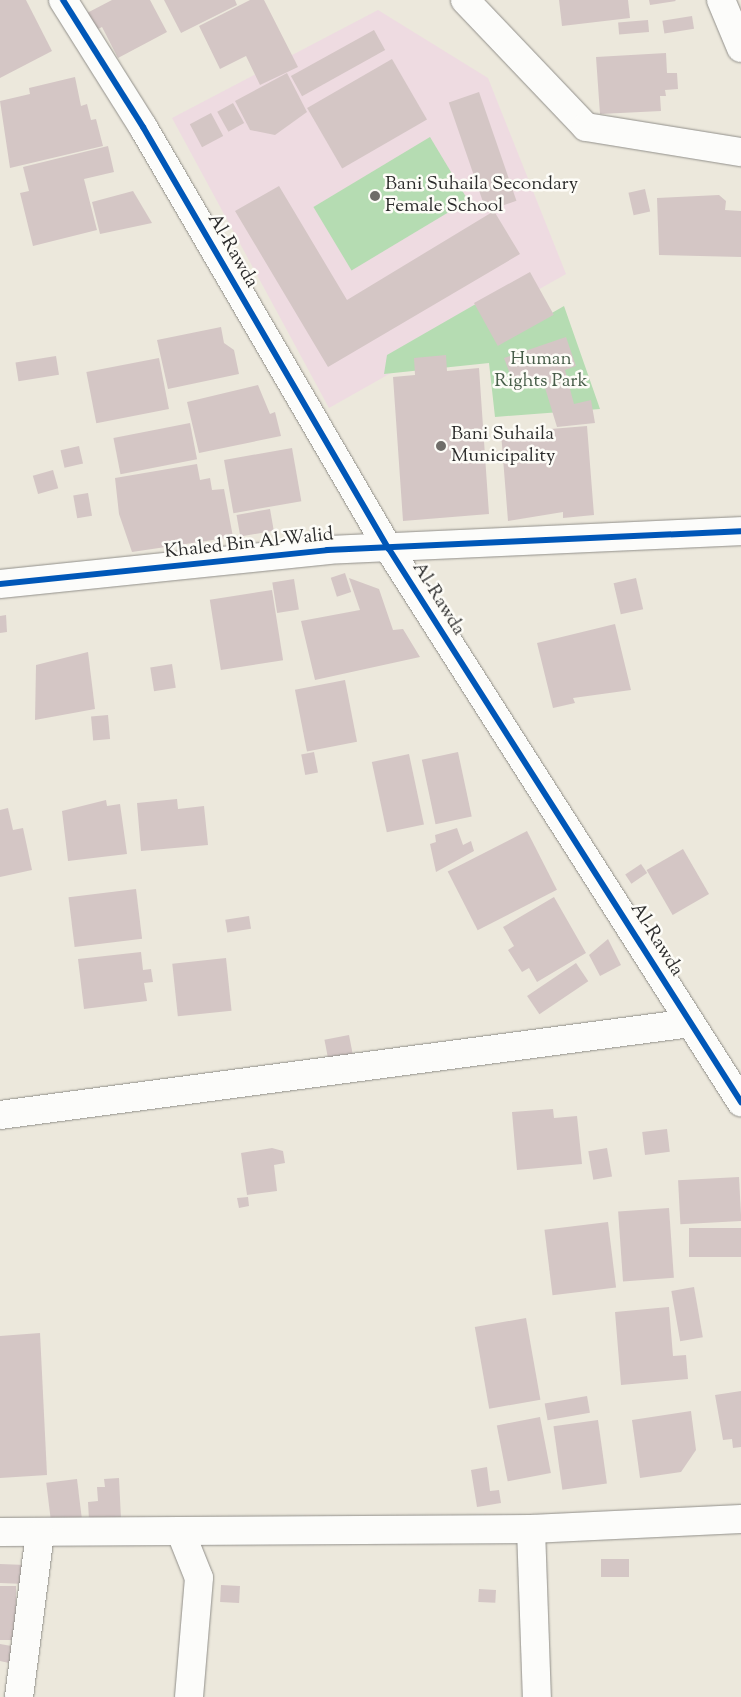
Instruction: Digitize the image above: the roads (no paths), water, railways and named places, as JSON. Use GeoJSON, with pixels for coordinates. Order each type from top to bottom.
{"type":"FeatureCollection","features":[{"type":"Feature","properties":{"kind":"street","name":"Al-Rawda"},"geometry":{"type":"LineString","coordinates":[[63,0],[143,127],[389,549],[741,1102]]}},
{"type":"Feature","properties":{"kind":"street"},"geometry":{"type":"LineString","coordinates":[[465,0],[586,127],[741,152]]}},
{"type":"Feature","properties":{"kind":"street"},"geometry":{"type":"LineString","coordinates":[[721,0],[741,48]]}},
{"type":"Feature","properties":{"kind":"street","name":"Khaled Bin Al-Walid"},"geometry":{"type":"LineString","coordinates":[[0,584],[327,550],[389,549],[741,531]]}},
{"type":"Feature","properties":{"kind":"street"},"geometry":{"type":"LineString","coordinates":[[0,1115],[690,1023]]}},
{"type":"Feature","properties":{"kind":"street"},"geometry":{"type":"LineString","coordinates":[[0,1532],[40,1534],[531,1529],[741,1519]]}},
{"type":"Feature","properties":{"kind":"street"},"geometry":{"type":"LineString","coordinates":[[531,1529],[537,1697]]}},
{"type":"Feature","properties":{"kind":"street"},"geometry":{"type":"LineString","coordinates":[[181,1533],[198,1578],[189,1697]]}},
{"type":"Feature","properties":{"kind":"street"},"geometry":{"type":"LineString","coordinates":[[19,1697],[40,1534]]}},
{"type":"Feature","properties":{"kind":"place","name":"Bani Suhaila Secondary Female School"},"geometry":{"type":"Point","coordinates":[375,196]}},
{"type":"Feature","properties":{"kind":"place","name":"Bani Suhaila Municipality"},"geometry":{"type":"Point","coordinates":[441,446]}},
{"type":"Feature","properties":{"kind":"park label","name":"Human Rights Park"},"geometry":{"type":"Point","coordinates":[541,371]}}]}
